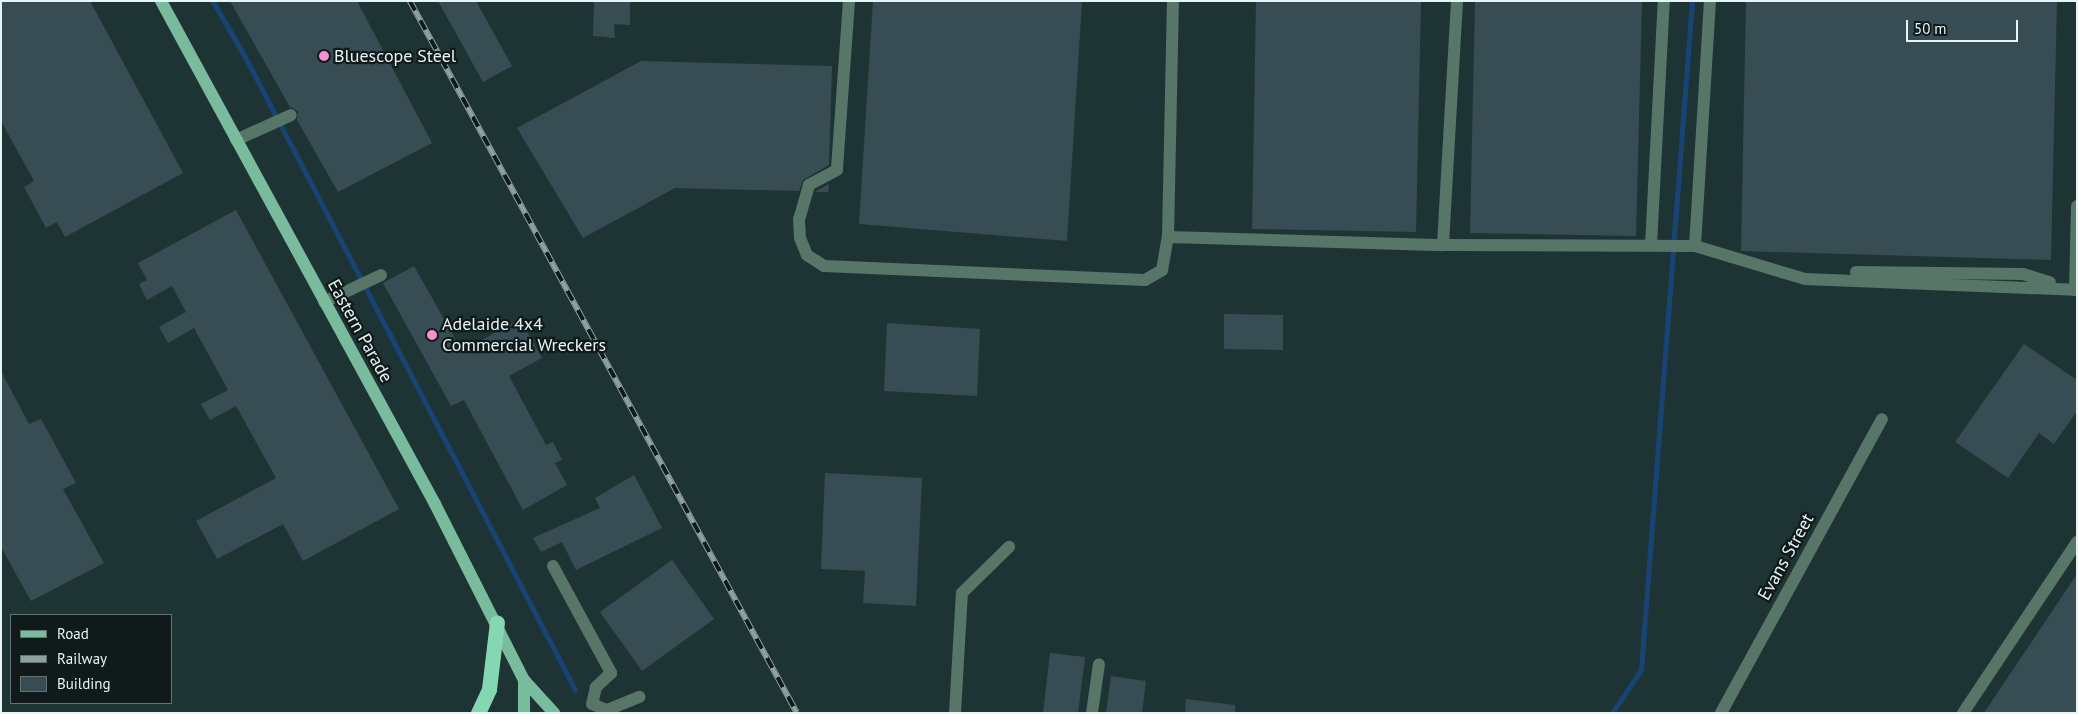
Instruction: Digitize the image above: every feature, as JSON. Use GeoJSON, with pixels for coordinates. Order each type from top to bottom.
{"type":"FeatureCollection","features":[{"type":"Feature","properties":{"kind":"highway"},"geometry":{"type":"LineString","coordinates":[[478,713],[488,689],[497,622]]}},
{"type":"Feature","properties":{"kind":"main road","name":"Eastern Parade"},"geometry":{"type":"LineString","coordinates":[[161,1],[497,622],[524,680],[554,713]]}},
{"type":"Feature","properties":{"kind":"main road","name":"Eastern Parade"},"geometry":{"type":"LineString","coordinates":[[524,680],[524,713]]}},
{"type":"Feature","properties":{"kind":"lane"},"geometry":{"type":"LineString","coordinates":[[849,1],[837,170],[809,185],[799,219],[800,238],[807,254],[824,266],[1145,280],[1162,270],[1168,237],[1173,1]]}},
{"type":"Feature","properties":{"kind":"lane"},"geometry":{"type":"LineString","coordinates":[[1444,245],[1457,1]]}},
{"type":"Feature","properties":{"kind":"lane"},"geometry":{"type":"LineString","coordinates":[[1652,245],[1664,1]]}},
{"type":"Feature","properties":{"kind":"lane"},"geometry":{"type":"LineString","coordinates":[[1695,246],[1710,1]]}},
{"type":"Feature","properties":{"kind":"lane"},"geometry":{"type":"LineString","coordinates":[[236,140],[263,130],[291,115]]}},
{"type":"Feature","properties":{"kind":"lane"},"geometry":{"type":"LineString","coordinates":[[2076,290],[2077,206]]}},
{"type":"Feature","properties":{"kind":"lane"},"geometry":{"type":"LineString","coordinates":[[1168,237],[1444,245],[1695,246],[1718,255],[1805,280],[2076,290]]}},
{"type":"Feature","properties":{"kind":"lane"},"geometry":{"type":"LineString","coordinates":[[1718,255],[1808,272],[2023,274],[2076,290]]}},
{"type":"Feature","properties":{"kind":"lane"},"geometry":{"type":"LineString","coordinates":[[324,302],[381,275]]}},
{"type":"Feature","properties":{"kind":"lane","name":"Evans Street"},"geometry":{"type":"LineString","coordinates":[[1720,713],[1882,419]]}},
{"type":"Feature","properties":{"kind":"lane"},"geometry":{"type":"LineString","coordinates":[[1963,713],[2077,542]]}},
{"type":"Feature","properties":{"kind":"lane"},"geometry":{"type":"LineString","coordinates":[[955,713],[962,593],[1009,547]]}},
{"type":"Feature","properties":{"kind":"lane"},"geometry":{"type":"LineString","coordinates":[[552,566],[611,672],[596,687],[592,704],[606,710],[640,697]]}},
{"type":"Feature","properties":{"kind":"lane"},"geometry":{"type":"LineString","coordinates":[[1092,713],[1099,664]]}},
{"type":"Feature","properties":{"kind":"building"},"geometry":{"type":"Polygon","coordinates":[[[1,1],[90,1],[183,173],[65,237],[57,222],[46,228],[24,187],[34,181],[1,121],[1,1]]]}},
{"type":"Feature","properties":{"kind":"building","name":"Bluescope Steel"},"geometry":{"type":"Polygon","coordinates":[[[230,1],[357,1],[432,143],[338,192],[297,120],[298,111],[290,107],[230,1]]]}},
{"type":"Feature","properties":{"kind":"building"},"geometry":{"type":"Polygon","coordinates":[[[438,1],[476,1],[512,66],[483,82],[438,1]]]}},
{"type":"Feature","properties":{"kind":"building"},"geometry":{"type":"Polygon","coordinates":[[[594,1],[630,1],[630,25],[614,24],[615,38],[593,36],[594,1]]]}},
{"type":"Feature","properties":{"kind":"building"},"geometry":{"type":"Polygon","coordinates":[[[873,1],[1082,1],[1067,241],[859,224],[873,1]]]}},
{"type":"Feature","properties":{"kind":"building"},"geometry":{"type":"Polygon","coordinates":[[[1256,1],[1421,1],[1416,232],[1252,229],[1256,1]]]}},
{"type":"Feature","properties":{"kind":"building"},"geometry":{"type":"Polygon","coordinates":[[[1475,1],[1642,1],[1636,236],[1470,233],[1475,1]]]}},
{"type":"Feature","properties":{"kind":"building"},"geometry":{"type":"Polygon","coordinates":[[[1746,1],[2057,1],[2051,260],[1741,251],[1746,1]]]}},
{"type":"Feature","properties":{"kind":"building"},"geometry":{"type":"Polygon","coordinates":[[[641,61],[832,66],[829,165],[803,180],[799,191],[675,188],[583,238],[517,128],[641,61]]]}},
{"type":"Feature","properties":{"kind":"building"},"geometry":{"type":"Polygon","coordinates":[[[829,184],[828,192],[815,192],[816,191],[829,184]]]}},
{"type":"Feature","properties":{"kind":"building"},"geometry":{"type":"Polygon","coordinates":[[[236,210],[399,509],[303,561],[283,524],[217,559],[196,521],[276,478],[236,406],[210,420],[201,404],[228,390],[194,328],[168,343],[159,327],[186,312],[172,286],[147,300],[139,284],[147,280],[138,263],[236,210]]]}},
{"type":"Feature","properties":{"kind":"building"},"geometry":{"type":"Polygon","coordinates":[[[414,266],[462,351],[520,319],[542,358],[509,376],[546,445],[553,442],[562,460],[555,463],[567,485],[523,510],[464,400],[451,406],[383,283],[414,266]]]}},
{"type":"Feature","properties":{"kind":"building"},"geometry":{"type":"Polygon","coordinates":[[[1224,314],[1283,315],[1283,350],[1224,349],[1224,314]]]}},
{"type":"Feature","properties":{"kind":"building"},"geometry":{"type":"Polygon","coordinates":[[[887,323],[980,329],[977,396],[884,391],[887,323]]]}},
{"type":"Feature","properties":{"kind":"building"},"geometry":{"type":"Polygon","coordinates":[[[2024,344],[2077,380],[2077,411],[2054,444],[2039,433],[2008,478],[1955,442],[2024,344]]]}},
{"type":"Feature","properties":{"kind":"building"},"geometry":{"type":"Polygon","coordinates":[[[1,371],[29,424],[41,419],[76,483],[63,489],[104,563],[31,601],[1,547],[1,371]]]}},
{"type":"Feature","properties":{"kind":"building"},"geometry":{"type":"Polygon","coordinates":[[[825,473],[922,478],[916,606],[863,603],[865,571],[821,569],[825,473]]]}},
{"type":"Feature","properties":{"kind":"building"},"geometry":{"type":"Polygon","coordinates":[[[634,475],[662,528],[576,570],[562,542],[541,552],[533,538],[600,508],[595,498],[634,475]]]}},
{"type":"Feature","properties":{"kind":"building"},"geometry":{"type":"Polygon","coordinates":[[[672,560],[714,619],[642,671],[600,612],[672,560]]]}},
{"type":"Feature","properties":{"kind":"building"},"geometry":{"type":"Polygon","coordinates":[[[2077,574],[2077,713],[1984,713],[2077,574]]]}},
{"type":"Feature","properties":{"kind":"building"},"geometry":{"type":"Polygon","coordinates":[[[1050,653],[1085,657],[1078,713],[1043,713],[1050,653]]]}},
{"type":"Feature","properties":{"kind":"building"},"geometry":{"type":"Polygon","coordinates":[[[1111,676],[1146,681],[1142,713],[1106,713],[1111,676]]]}},
{"type":"Feature","properties":{"kind":"building"},"geometry":{"type":"Polygon","coordinates":[[[1186,699],[1235,705],[1235,713],[1185,713],[1186,699]]]}},
{"type":"Feature","properties":{"kind":"waterway"},"geometry":{"type":"LineString","coordinates":[[213,1],[246,58],[575,689]]}},
{"type":"Feature","properties":{"kind":"waterway"},"geometry":{"type":"LineString","coordinates":[[1612,713],[1641,670],[1692,1]]}},
{"type":"Feature","properties":{"kind":"railway"},"geometry":{"type":"LineString","coordinates":[[410,1],[797,713]]}},
{"type":"Feature","properties":{"kind":"place","name":"Bluescope Steel"},"geometry":{"type":"Point","coordinates":[324,56]}},
{"type":"Feature","properties":{"kind":"place","name":"Adelaide 4x4 Commercial Wreckers"},"geometry":{"type":"Point","coordinates":[432,335]}}]}
